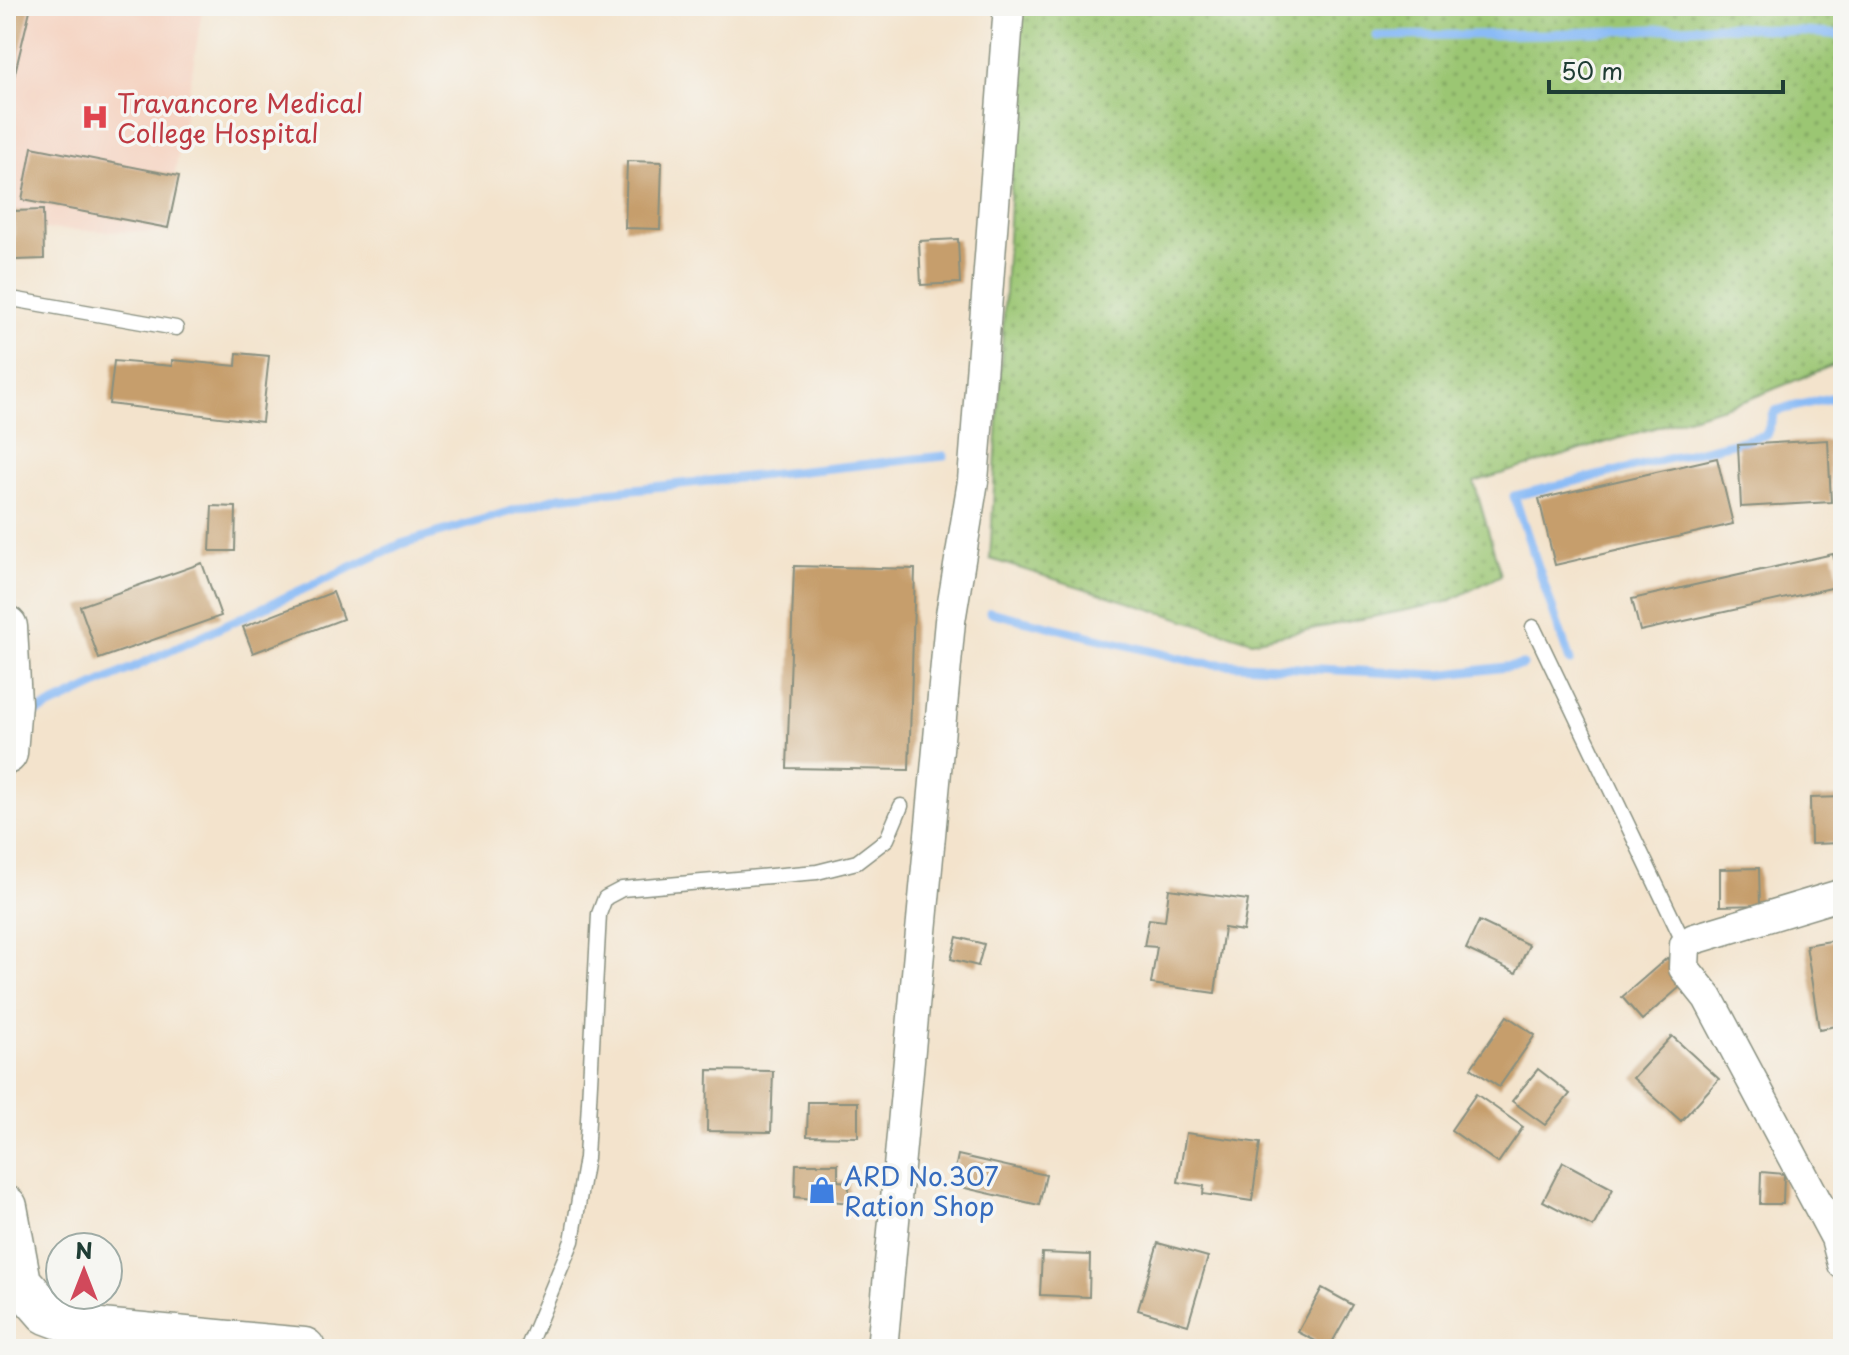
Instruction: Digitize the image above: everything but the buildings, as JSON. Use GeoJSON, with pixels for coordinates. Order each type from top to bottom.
{"type":"FeatureCollection","features":[{"type":"Feature","properties":{"kind":"street"},"geometry":{"type":"LineString","coordinates":[[882,1349],[950,621],[973,481],[1009,6]]}},
{"type":"Feature","properties":{"kind":"street"},"geometry":{"type":"LineString","coordinates":[[6,627],[10,703],[6,753]]}},
{"type":"Feature","properties":{"kind":"street"},"geometry":{"type":"LineString","coordinates":[[1843,894],[1714,930],[1685,945],[1684,968],[1708,998],[1836,1238],[1843,1264]]}},
{"type":"Feature","properties":{"kind":"street"},"geometry":{"type":"LineString","coordinates":[[6,1207],[20,1282],[47,1313],[90,1329],[253,1347],[304,1349]]}},
{"type":"Feature","properties":{"kind":"lane"},"geometry":{"type":"LineString","coordinates":[[6,298],[176,328]]}},
{"type":"Feature","properties":{"kind":"lane"},"geometry":{"type":"LineString","coordinates":[[1533,627],[1685,945]]}},
{"type":"Feature","properties":{"kind":"lane"},"geometry":{"type":"LineString","coordinates":[[527,1349],[575,1227],[586,1158],[599,914],[605,898],[622,889],[817,872],[857,862],[887,839],[901,806]]}},
{"type":"Feature","properties":{"kind":"shaded area","name":"Travancore Medical College Hospital"},"geometry":{"type":"Polygon","coordinates":[[[6,6],[203,6],[165,233],[6,228],[6,6]]]}},
{"type":"Feature","properties":{"kind":"green space"},"geometry":{"type":"Polygon","coordinates":[[[1021,6],[1843,6],[1843,361],[1747,400],[1474,482],[1501,575],[1447,602],[1252,641],[990,559],[1021,6]]]}},
{"type":"Feature","properties":{"kind":"waterway"},"geometry":{"type":"LineString","coordinates":[[1377,36],[1545,34],[1727,26],[1843,35]]}},
{"type":"Feature","properties":{"kind":"waterway"},"geometry":{"type":"LineString","coordinates":[[1570,661],[1514,496],[1766,435],[1775,411],[1843,395]]}},
{"type":"Feature","properties":{"kind":"waterway"},"geometry":{"type":"LineString","coordinates":[[24,718],[401,544],[559,497],[944,456]]}},
{"type":"Feature","properties":{"kind":"waterway"},"geometry":{"type":"LineString","coordinates":[[990,612],[1200,663],[1439,675],[1523,665]]}},
{"type":"Feature","properties":{"kind":"place","name":"Travancore Medical College Hospital"},"geometry":{"type":"Point","coordinates":[95,117]}},
{"type":"Feature","properties":{"kind":"place","name":"ARD No.307 Ration Shop"},"geometry":{"type":"Point","coordinates":[822,1190]}}]}
